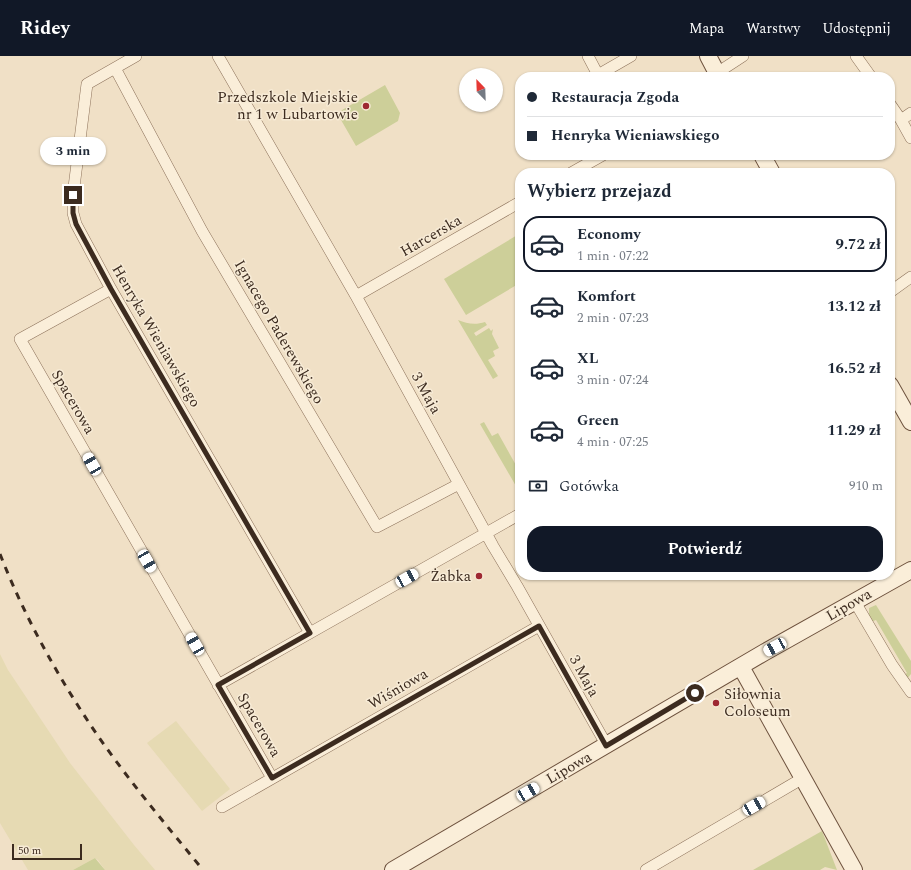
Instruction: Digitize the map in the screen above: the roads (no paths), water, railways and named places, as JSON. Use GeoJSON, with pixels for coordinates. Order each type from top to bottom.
{"type":"FeatureCollection","features":[{"type":"Feature","properties":{"kind":"street","name":"Henryka Wieniawskiego"},"geometry":{"type":"LineString","coordinates":[[136,56],[87,84],[73,195],[73,213],[76,224],[111,289],[310,633]]}},
{"type":"Feature","properties":{"kind":"street","name":"3 Maja"},"geometry":{"type":"LineString","coordinates":[[218,56],[356,296],[486,534],[606,746]]}},
{"type":"Feature","properties":{"kind":"street"},"geometry":{"type":"LineString","coordinates":[[588,56],[596,72]]}},
{"type":"Feature","properties":{"kind":"street"},"geometry":{"type":"LineString","coordinates":[[603,72],[631,56]]}},
{"type":"Feature","properties":{"kind":"street"},"geometry":{"type":"LineString","coordinates":[[708,56],[716,72]]}},
{"type":"Feature","properties":{"kind":"street"},"geometry":{"type":"LineString","coordinates":[[722,72],[743,56]]}},
{"type":"Feature","properties":{"kind":"street"},"geometry":{"type":"LineString","coordinates":[[856,56],[867,72]]}},
{"type":"Feature","properties":{"kind":"street","name":"Ignacego Paderewskiego"},"geometry":{"type":"LineString","coordinates":[[115,68],[202,231],[377,527],[460,484]]}},
{"type":"Feature","properties":{"kind":"street"},"geometry":{"type":"LineString","coordinates":[[895,111],[911,138]]}},
{"type":"Feature","properties":{"kind":"street"},"geometry":{"type":"LineString","coordinates":[[901,120],[911,112]]}},
{"type":"Feature","properties":{"kind":"street"},"geometry":{"type":"LineString","coordinates":[[580,168],[594,160]]}},
{"type":"Feature","properties":{"kind":"street","name":"Harcerska"},"geometry":{"type":"LineString","coordinates":[[356,296],[515,205]]}},
{"type":"Feature","properties":{"kind":"street"},"geometry":{"type":"LineString","coordinates":[[895,288],[911,277]]}},
{"type":"Feature","properties":{"kind":"street","name":"Spacerowa"},"geometry":{"type":"LineString","coordinates":[[111,289],[20,340],[272,778]]}},
{"type":"Feature","properties":{"kind":"street"},"geometry":{"type":"LineString","coordinates":[[895,394],[911,422]]}},
{"type":"Feature","properties":{"kind":"street"},"geometry":{"type":"LineString","coordinates":[[218,685],[515,517]]}},
{"type":"Feature","properties":{"kind":"street","name":"Lipowa"},"geometry":{"type":"LineString","coordinates":[[895,579],[911,570]]}},
{"type":"Feature","properties":{"kind":"street","name":"Lipowa"},"geometry":{"type":"LineString","coordinates":[[393,870],[741,666],[893,580]]}},
{"type":"Feature","properties":{"kind":"street"},"geometry":{"type":"LineString","coordinates":[[854,602],[911,692]]}},
{"type":"Feature","properties":{"kind":"street","name":"Wiśniowa"},"geometry":{"type":"LineString","coordinates":[[222,807],[539,626]]}},
{"type":"Feature","properties":{"kind":"street"},"geometry":{"type":"LineString","coordinates":[[741,666],[854,870]]}},
{"type":"Feature","properties":{"kind":"street"},"geometry":{"type":"LineString","coordinates":[[646,870],[803,778]]}},
{"type":"Feature","properties":{"kind":"railway"},"geometry":{"type":"LineString","coordinates":[[0,554],[32,625],[70,693],[98,736],[123,770],[203,870]]}},
{"type":"Feature","properties":{"kind":"place","name":"Przedszkole Miejskie nr 1 w Lubartowie"},"geometry":{"type":"Point","coordinates":[366,106]}},
{"type":"Feature","properties":{"kind":"place","name":"Żabka"},"geometry":{"type":"Point","coordinates":[479,576]}},
{"type":"Feature","properties":{"kind":"place","name":"Siłownia Coloseum"},"geometry":{"type":"Point","coordinates":[716,703]}}]}
